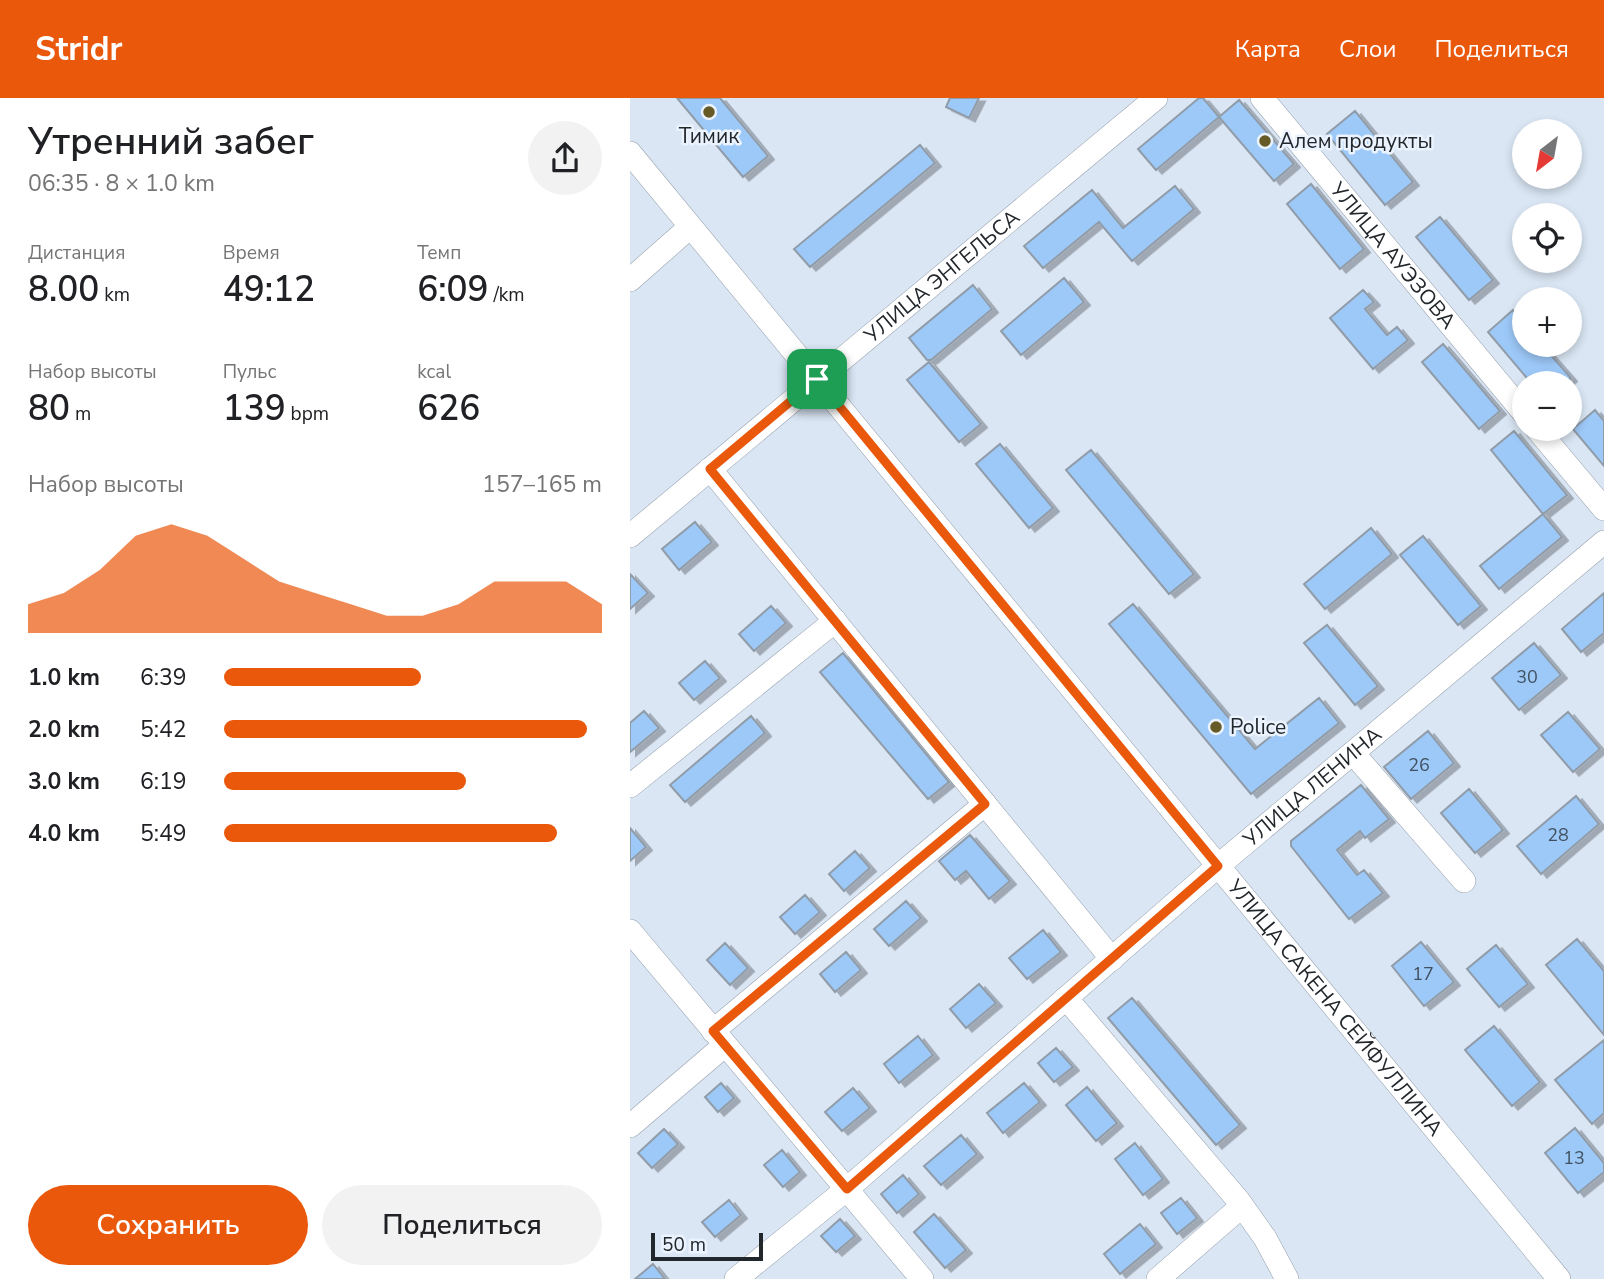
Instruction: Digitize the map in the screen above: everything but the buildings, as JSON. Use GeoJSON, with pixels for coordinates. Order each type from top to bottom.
{"type":"FeatureCollection","features":[{"type":"Feature","properties":{"kind":"street","name":"УЛИЦА ЭНГЕЛЬСА"},"geometry":{"type":"LineString","coordinates":[[630,537],[1156,98]]}},
{"type":"Feature","properties":{"kind":"street","name":"УЛИЦА АУЭЗОВА"},"geometry":{"type":"LineString","coordinates":[[1262,98],[1512,399]]}},
{"type":"Feature","properties":{"kind":"street","name":"УЛИЦА САКЕНА СЕЙФУЛЛИНА"},"geometry":{"type":"LineString","coordinates":[[630,153],[1559,1279]]}},
{"type":"Feature","properties":{"kind":"street"},"geometry":{"type":"LineString","coordinates":[[630,280],[690,227]]}},
{"type":"Feature","properties":{"kind":"street"},"geometry":{"type":"LineString","coordinates":[[1547,441],[1604,509]]}},
{"type":"Feature","properties":{"kind":"street"},"geometry":{"type":"LineString","coordinates":[[710,469],[1112,959]]}},
{"type":"Feature","properties":{"kind":"street","name":"УЛИЦА ЛЕНИНА"},"geometry":{"type":"LineString","coordinates":[[736,1279],[847,1189],[1218,866],[1604,542]]}},
{"type":"Feature","properties":{"kind":"street"},"geometry":{"type":"LineString","coordinates":[[630,786],[835,621]]}},
{"type":"Feature","properties":{"kind":"street"},"geometry":{"type":"LineString","coordinates":[[1353,752],[1464,881]]}},
{"type":"Feature","properties":{"kind":"street"},"geometry":{"type":"LineString","coordinates":[[630,1126],[719,1038],[985,804]]}},
{"type":"Feature","properties":{"kind":"street"},"geometry":{"type":"LineString","coordinates":[[630,931],[922,1279]]}},
{"type":"Feature","properties":{"kind":"street"},"geometry":{"type":"LineString","coordinates":[[1066,998],[1242,1206],[1265,1238],[1287,1279]]}},
{"type":"Feature","properties":{"kind":"street"},"geometry":{"type":"LineString","coordinates":[[1158,1279],[1242,1206]]}},
{"type":"Feature","properties":{"kind":"place","name":"Тимик"},"geometry":{"type":"Point","coordinates":[709,112]}},
{"type":"Feature","properties":{"kind":"place","name":"Алем продукты"},"geometry":{"type":"Point","coordinates":[1265,141]}},
{"type":"Feature","properties":{"kind":"place","name":"Police"},"geometry":{"type":"Point","coordinates":[1216,727]}},
{"type":"Feature","properties":{"kind":"route"},"geometry":{"type":"LineString","coordinates":[[817,379],[1218,866],[847,1189],[713,1031],[985,804],[710,469],[817,379]]}}]}
